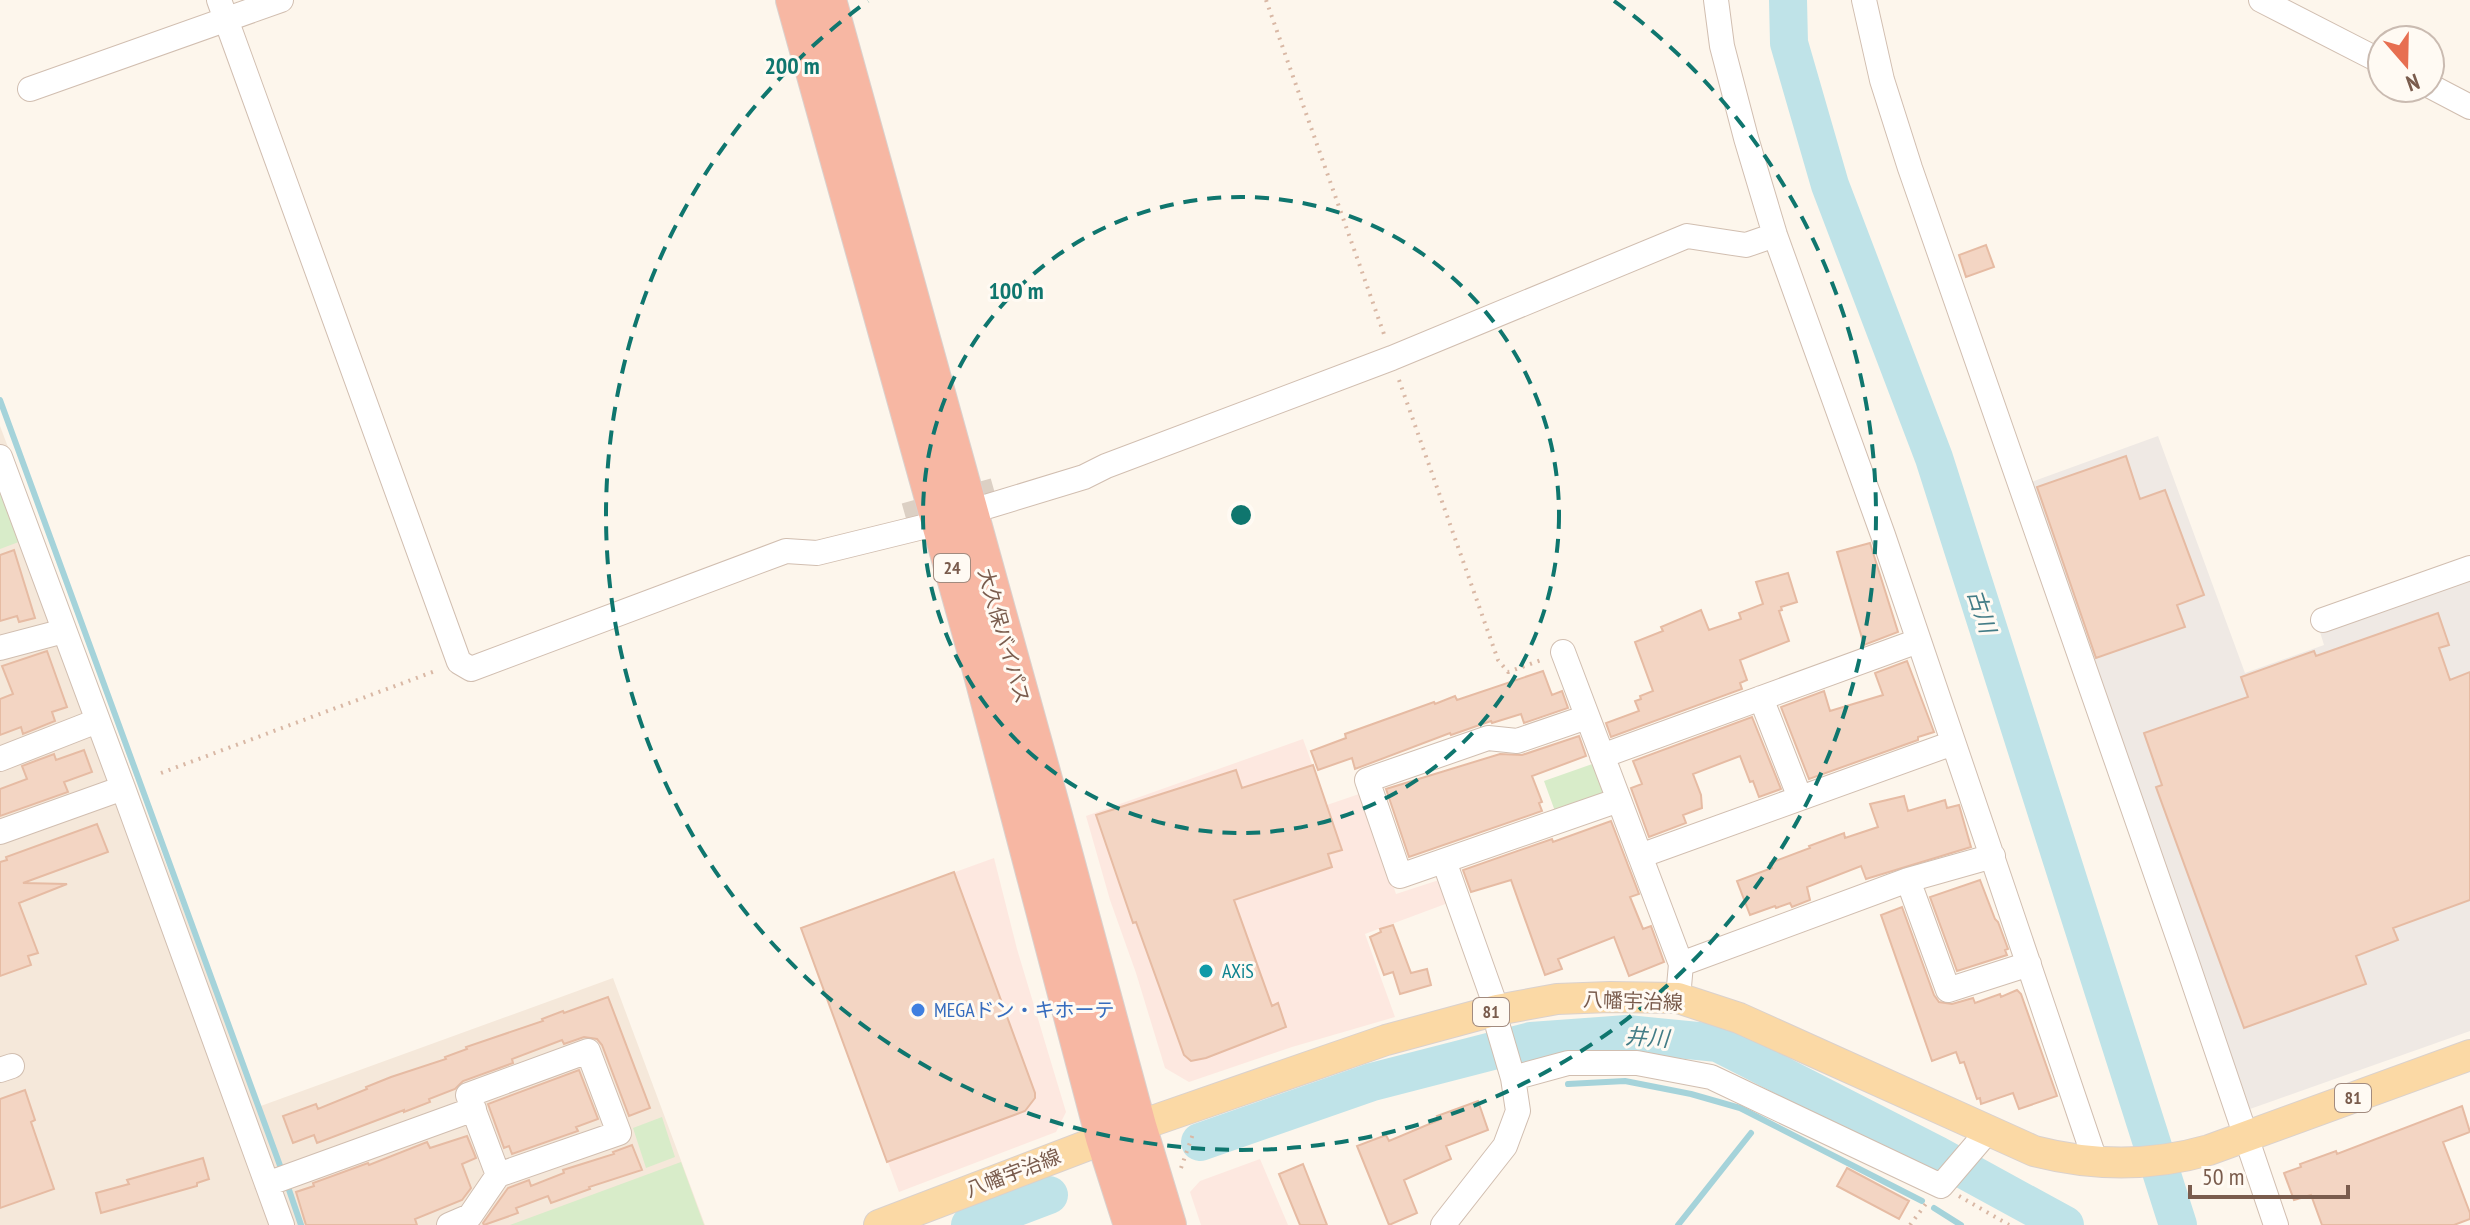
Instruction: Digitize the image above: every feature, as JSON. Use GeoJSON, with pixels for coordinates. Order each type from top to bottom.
{"type":"FeatureCollection","features":[{"type":"Feature","properties":{"kind":"highway","name":"大久保バイパス"},"geometry":{"type":"LineString","coordinates":[[794,0],[968,508],[980,667],[1104,1138],[1132,1225]]}},
{"type":"Feature","properties":{"kind":"highway","name":"大久保バイパス"},"geometry":{"type":"LineString","coordinates":[[828,0],[1138,1126],[1168,1225]]}},
{"type":"Feature","properties":{"kind":"main road","name":"八幡宇治線"},"geometry":{"type":"LineString","coordinates":[[879,1225],[1104,1138],[1386,1040],[1497,1018],[1557,999],[1678,998],[1739,1018],[1980,1140],[2064,1159],[2101,1163],[2182,1157],[2470,1055]]}},
{"type":"Feature","properties":{"kind":"street"},"geometry":{"type":"LineString","coordinates":[[30,89],[222,10],[281,0]]}},
{"type":"Feature","properties":{"kind":"street"},"geometry":{"type":"LineString","coordinates":[[1716,0],[1722,46],[1775,235],[1883,535],[2029,964],[2101,1163]]}},
{"type":"Feature","properties":{"kind":"street"},"geometry":{"type":"LineString","coordinates":[[1864,0],[1882,80],[1910,168],[2242,1138],[2276,1225]]}},
{"type":"Feature","properties":{"kind":"street"},"geometry":{"type":"LineString","coordinates":[[2261,0],[2366,54]]}},
{"type":"Feature","properties":{"kind":"street"},"geometry":{"type":"LineString","coordinates":[[222,10],[459,662],[471,669],[810,542],[905,515]]}},
{"type":"Feature","properties":{"kind":"street"},"geometry":{"type":"LineString","coordinates":[[2446,94],[2470,107]]}},
{"type":"Feature","properties":{"kind":"street"},"geometry":{"type":"LineString","coordinates":[[786,551],[817,553],[1084,477],[1392,358],[1687,236],[1746,245],[1775,235]]}},
{"type":"Feature","properties":{"kind":"street"},"geometry":{"type":"LineString","coordinates":[[0,457],[273,1182],[282,1225]]}},
{"type":"Feature","properties":{"kind":"street"},"geometry":{"type":"LineString","coordinates":[[968,508],[1092,462],[1106,466]]}},
{"type":"Feature","properties":{"kind":"street"},"geometry":{"type":"LineString","coordinates":[[2323,620],[2470,568]]}},
{"type":"Feature","properties":{"kind":"street"},"geometry":{"type":"LineString","coordinates":[[0,648],[64,631]]}},
{"type":"Feature","properties":{"kind":"street"},"geometry":{"type":"LineString","coordinates":[[1602,756],[1918,641]]}},
{"type":"Feature","properties":{"kind":"street"},"geometry":{"type":"LineString","coordinates":[[1563,652],[1681,964],[1678,998]]}},
{"type":"Feature","properties":{"kind":"street"},"geometry":{"type":"LineString","coordinates":[[1761,698],[1800,798]]}},
{"type":"Feature","properties":{"kind":"street"},"geometry":{"type":"LineString","coordinates":[[1587,717],[1517,741],[1488,738],[1367,780],[1400,876],[1619,800]]}},
{"type":"Feature","properties":{"kind":"street"},"geometry":{"type":"LineString","coordinates":[[0,759],[97,721]]}},
{"type":"Feature","properties":{"kind":"street"},"geometry":{"type":"LineString","coordinates":[[1640,856],[1953,743]]}},
{"type":"Feature","properties":{"kind":"street"},"geometry":{"type":"LineString","coordinates":[[0,832],[123,788]]}},
{"type":"Feature","properties":{"kind":"street"},"geometry":{"type":"LineString","coordinates":[[1681,964],[1908,880],[1993,856]]}},
{"type":"Feature","properties":{"kind":"street"},"geometry":{"type":"LineString","coordinates":[[1443,1225],[1505,1146],[1518,1111],[1497,1018],[1444,861]]}},
{"type":"Feature","properties":{"kind":"street"},"geometry":{"type":"LineString","coordinates":[[1908,880],[1948,990],[2029,964]]}},
{"type":"Feature","properties":{"kind":"street"},"geometry":{"type":"LineString","coordinates":[[449,1225],[470,1216],[498,1175],[619,1133],[588,1051],[468,1095],[498,1175]]}},
{"type":"Feature","properties":{"kind":"street"},"geometry":{"type":"LineString","coordinates":[[1513,1078],[1568,1063],[1637,1063],[1711,1077],[1941,1186],[1980,1140]]}},
{"type":"Feature","properties":{"kind":"street"},"geometry":{"type":"LineString","coordinates":[[273,1182],[474,1109]]}},
{"type":"Feature","properties":{"kind":"path"},"geometry":{"type":"LineString","coordinates":[[1266,0],[1498,660],[1508,672],[1563,652]]}},
{"type":"Feature","properties":{"kind":"path"},"geometry":{"type":"LineString","coordinates":[[161,773],[459,662]]}},
{"type":"Feature","properties":{"kind":"path"},"geometry":{"type":"LineString","coordinates":[[1177,1179],[1195,1129]]}},
{"type":"Feature","properties":{"kind":"path"},"geometry":{"type":"LineString","coordinates":[[1941,1186],[2009,1225]]}},
{"type":"Feature","properties":{"kind":"shaded area"},"geometry":{"type":"Polygon","coordinates":[[[0,426],[258,1107],[613,978],[705,1225],[0,1225],[0,426]]]}},
{"type":"Feature","properties":{"kind":"shaded area"},"geometry":{"type":"Polygon","coordinates":[[[2158,436],[2245,673],[2324,645],[2320,632],[2470,577],[2470,1031],[2250,1109],[2031,482],[2158,436]]]}},
{"type":"Feature","properties":{"kind":"shaded area"},"geometry":{"type":"Polygon","coordinates":[[[1303,739],[1327,805],[1362,793],[1396,894],[1439,880],[1448,903],[1365,934],[1395,1017],[1189,1082],[1165,1068],[1086,816],[1303,739]]]}},
{"type":"Feature","properties":{"kind":"shaded area","name":"MEGAドン・キホーテ"},"geometry":{"type":"Polygon","coordinates":[[[994,858],[1017,949],[1066,1112],[1056,1132],[899,1192],[801,928],[994,858]]]}},
{"type":"Feature","properties":{"kind":"shaded area"},"geometry":{"type":"Polygon","coordinates":[[[1260,1159],[1288,1225],[1201,1225],[1190,1192],[1200,1181],[1260,1159]]]}},
{"type":"Feature","properties":{"kind":"green space"},"geometry":{"type":"Polygon","coordinates":[[[0,473],[24,540],[0,549],[0,473]]]}},
{"type":"Feature","properties":{"kind":"green space"},"geometry":{"type":"Polygon","coordinates":[[[1598,762],[1610,796],[1556,814],[1544,781],[1598,762]]]}},
{"type":"Feature","properties":{"kind":"green space"},"geometry":{"type":"Polygon","coordinates":[[[662,1117],[675,1157],[646,1168],[633,1128],[662,1117]]]}},
{"type":"Feature","properties":{"kind":"green space"},"geometry":{"type":"Polygon","coordinates":[[[681,1162],[704,1225],[510,1225],[681,1162]]]}},
{"type":"Feature","properties":{"kind":"building"},"geometry":{"type":"Polygon","coordinates":[[[1986,245],[1994,267],[1966,277],[1959,255],[1986,245]]]}},
{"type":"Feature","properties":{"kind":"building"},"geometry":{"type":"Polygon","coordinates":[[[2126,456],[2140,499],[2165,490],[2204,595],[2177,605],[2185,627],[2096,658],[2037,487],[2126,456]]]}},
{"type":"Feature","properties":{"kind":"building"},"geometry":{"type":"Polygon","coordinates":[[[1870,543],[1898,632],[1864,645],[1837,552],[1870,543]]]}},
{"type":"Feature","properties":{"kind":"building"},"geometry":{"type":"Polygon","coordinates":[[[14,550],[35,618],[19,622],[17,616],[0,621],[0,555],[14,550]]]}},
{"type":"Feature","properties":{"kind":"building"},"geometry":{"type":"Polygon","coordinates":[[[1788,573],[1797,602],[1781,607],[1779,611],[1789,641],[1740,660],[1747,680],[1740,683],[1742,689],[1611,737],[1606,723],[1639,711],[1635,701],[1653,691],[1635,642],[1701,610],[1709,630],[1741,619],[1739,613],[1763,604],[1756,582],[1788,573]]]}},
{"type":"Feature","properties":{"kind":"building"},"geometry":{"type":"Polygon","coordinates":[[[2438,613],[2449,645],[2439,648],[2450,680],[2470,672],[2470,900],[2393,928],[2398,940],[2356,956],[2366,984],[2244,1028],[2156,787],[2162,785],[2144,733],[2248,697],[2241,677],[2314,651],[2316,656],[2438,613]]]}},
{"type":"Feature","properties":{"kind":"building"},"geometry":{"type":"Polygon","coordinates":[[[47,651],[67,707],[52,712],[55,721],[23,734],[21,727],[0,735],[0,699],[13,694],[2,666],[47,651]]]}},
{"type":"Feature","properties":{"kind":"building"},"geometry":{"type":"Polygon","coordinates":[[[1907,661],[1934,732],[1809,779],[1781,707],[1824,691],[1830,711],[1883,695],[1875,673],[1907,661]]]}},
{"type":"Feature","properties":{"kind":"building"},"geometry":{"type":"Polygon","coordinates":[[[1543,671],[1552,695],[1562,691],[1568,708],[1524,723],[1521,714],[1491,721],[1355,769],[1352,758],[1318,770],[1311,751],[1346,738],[1345,734],[1434,702],[1455,696],[1457,700],[1543,671]]]}},
{"type":"Feature","properties":{"kind":"building"},"geometry":{"type":"Polygon","coordinates":[[[1752,717],[1781,789],[1759,797],[1740,756],[1693,774],[1702,808],[1683,815],[1686,823],[1649,837],[1631,788],[1642,784],[1633,761],[1752,717]]]}},
{"type":"Feature","properties":{"kind":"building"},"geometry":{"type":"Polygon","coordinates":[[[1579,736],[1586,756],[1532,776],[1542,802],[1539,803],[1542,811],[1409,857],[1386,789],[1500,754],[1522,755],[1579,736]]]}},
{"type":"Feature","properties":{"kind":"building"},"geometry":{"type":"Polygon","coordinates":[[[84,750],[92,772],[64,782],[68,792],[0,816],[0,789],[27,779],[22,766],[54,754],[56,760],[84,750]]]}},
{"type":"Feature","properties":{"kind":"building"},"geometry":{"type":"Polygon","coordinates":[[[1313,765],[1342,850],[1328,854],[1332,867],[1234,900],[1272,1006],[1278,1003],[1286,1027],[1191,1061],[1184,1055],[1136,922],[1133,923],[1096,815],[1236,770],[1242,788],[1313,765]]]}},
{"type":"Feature","properties":{"kind":"building"},"geometry":{"type":"Polygon","coordinates":[[[1904,796],[1908,811],[1945,800],[1947,808],[1959,805],[1971,847],[1866,879],[1861,866],[1807,887],[1810,900],[1792,907],[1790,903],[1775,906],[1750,915],[1737,881],[1772,868],[1770,863],[1809,846],[1844,833],[1845,838],[1878,827],[1870,804],[1904,796]]]}},
{"type":"Feature","properties":{"kind":"building"},"geometry":{"type":"Polygon","coordinates":[[[1611,821],[1639,894],[1630,897],[1643,929],[1651,926],[1664,962],[1629,976],[1614,937],[1558,959],[1562,969],[1545,975],[1511,880],[1471,892],[1463,870],[1611,821]]]}},
{"type":"Feature","properties":{"kind":"building"},"geometry":{"type":"Polygon","coordinates":[[[97,824],[108,852],[23,883],[67,884],[19,903],[38,953],[28,956],[31,965],[0,976],[0,862],[7,860],[6,857],[97,824]]]}},
{"type":"Feature","properties":{"kind":"building","name":"MEGAドン・キホーテ"},"geometry":{"type":"Polygon","coordinates":[[[954,872],[1035,1098],[1025,1111],[887,1162],[801,928],[954,872]]]}},
{"type":"Feature","properties":{"kind":"building"},"geometry":{"type":"Polygon","coordinates":[[[1980,880],[2008,949],[2005,950],[2007,955],[1957,971],[1930,897],[1980,880]]]}},
{"type":"Feature","properties":{"kind":"building"},"geometry":{"type":"Polygon","coordinates":[[[1902,907],[1939,1002],[1952,1004],[1973,998],[1975,1003],[2017,990],[2021,994],[2057,1096],[2019,1109],[2013,1093],[1981,1104],[1964,1062],[1960,1063],[1956,1052],[1932,1061],[1881,915],[1902,907]]]}},
{"type":"Feature","properties":{"kind":"building"},"geometry":{"type":"Polygon","coordinates":[[[1393,925],[1411,973],[1427,969],[1431,985],[1400,994],[1393,972],[1384,975],[1370,937],[1381,932],[1380,929],[1393,925]]]}},
{"type":"Feature","properties":{"kind":"building"},"geometry":{"type":"Polygon","coordinates":[[[608,997],[650,1108],[629,1116],[602,1045],[597,1039],[584,1037],[564,1044],[562,1040],[512,1059],[513,1063],[463,1081],[455,1089],[404,1112],[317,1143],[314,1135],[293,1143],[283,1116],[316,1104],[318,1109],[391,1077],[446,1059],[466,1047],[608,997]]]}},
{"type":"Feature","properties":{"kind":"building"},"geometry":{"type":"Polygon","coordinates":[[[579,1070],[598,1119],[576,1127],[578,1131],[512,1154],[509,1146],[504,1148],[488,1104],[579,1070]]]}},
{"type":"Feature","properties":{"kind":"building"},"geometry":{"type":"Polygon","coordinates":[[[25,1090],[35,1120],[31,1122],[54,1189],[0,1208],[0,1099],[25,1090]]]}},
{"type":"Feature","properties":{"kind":"building"},"geometry":{"type":"Polygon","coordinates":[[[1478,1101],[1488,1130],[1446,1146],[1451,1159],[1404,1180],[1417,1213],[1389,1225],[1357,1146],[1386,1135],[1389,1141],[1439,1120],[1437,1116],[1478,1101]]]}},
{"type":"Feature","properties":{"kind":"building"},"geometry":{"type":"Polygon","coordinates":[[[2462,1106],[2470,1132],[2443,1142],[2470,1219],[2454,1225],[2322,1225],[2311,1195],[2294,1200],[2284,1173],[2301,1167],[2300,1164],[2336,1151],[2337,1154],[2462,1106]]]}},
{"type":"Feature","properties":{"kind":"building"},"geometry":{"type":"Polygon","coordinates":[[[467,1136],[476,1158],[462,1164],[471,1188],[462,1200],[415,1219],[417,1225],[306,1225],[296,1192],[427,1142],[430,1148],[467,1136]]]}},
{"type":"Feature","properties":{"kind":"building"},"geometry":{"type":"Polygon","coordinates":[[[632,1145],[642,1170],[551,1203],[548,1196],[516,1208],[518,1213],[484,1225],[508,1188],[529,1180],[531,1186],[564,1173],[563,1170],[632,1145]]]}},
{"type":"Feature","properties":{"kind":"building"},"geometry":{"type":"Polygon","coordinates":[[[203,1158],[209,1179],[197,1183],[197,1186],[101,1213],[96,1193],[129,1184],[127,1180],[203,1158]]]}},
{"type":"Feature","properties":{"kind":"building"},"geometry":{"type":"Polygon","coordinates":[[[1303,1164],[1327,1225],[1300,1225],[1279,1174],[1303,1164]]]}},
{"type":"Feature","properties":{"kind":"building"},"geometry":{"type":"Polygon","coordinates":[[[1847,1168],[1909,1201],[1899,1219],[1837,1186],[1847,1168]]]}},
{"type":"Feature","properties":{"kind":"waterway","name":"古川"},"geometry":{"type":"LineString","coordinates":[[1788,0],[1789,43],[1830,185],[1934,458],[2178,1225]]}},
{"type":"Feature","properties":{"kind":"waterway"},"geometry":{"type":"LineString","coordinates":[[0,400],[282,1171]]}},
{"type":"Feature","properties":{"kind":"waterway","name":"井川"},"geometry":{"type":"LineString","coordinates":[[1200,1142],[1372,1082],[1531,1041],[1627,1034],[1718,1043],[1937,1155],[2065,1225]]}},
{"type":"Feature","properties":{"kind":"waterway"},"geometry":{"type":"LineString","coordinates":[[1568,1084],[1625,1081],[1691,1094],[1740,1108],[1922,1201]]}},
{"type":"Feature","properties":{"kind":"waterway"},"geometry":{"type":"LineString","coordinates":[[1678,1225],[1751,1133]]}},
{"type":"Feature","properties":{"kind":"waterway"},"geometry":{"type":"LineString","coordinates":[[286,1181],[301,1225]]}},
{"type":"Feature","properties":{"kind":"waterway","name":"井川"},"geometry":{"type":"LineString","coordinates":[[970,1225],[1049,1195]]}},
{"type":"Feature","properties":{"kind":"waterway"},"geometry":{"type":"LineString","coordinates":[[1934,1208],[1961,1225]]}},
{"type":"Feature","properties":{"kind":"tunnel"},"geometry":{"type":"LineString","coordinates":[[905,515],[994,490]]}},
{"type":"Feature","properties":{"kind":"place","name":"AXiS"},"geometry":{"type":"Point","coordinates":[1206,971]}},
{"type":"Feature","properties":{"kind":"place","name":"MEGAドン・キホーテ"},"geometry":{"type":"Point","coordinates":[918,1010]}}]}
